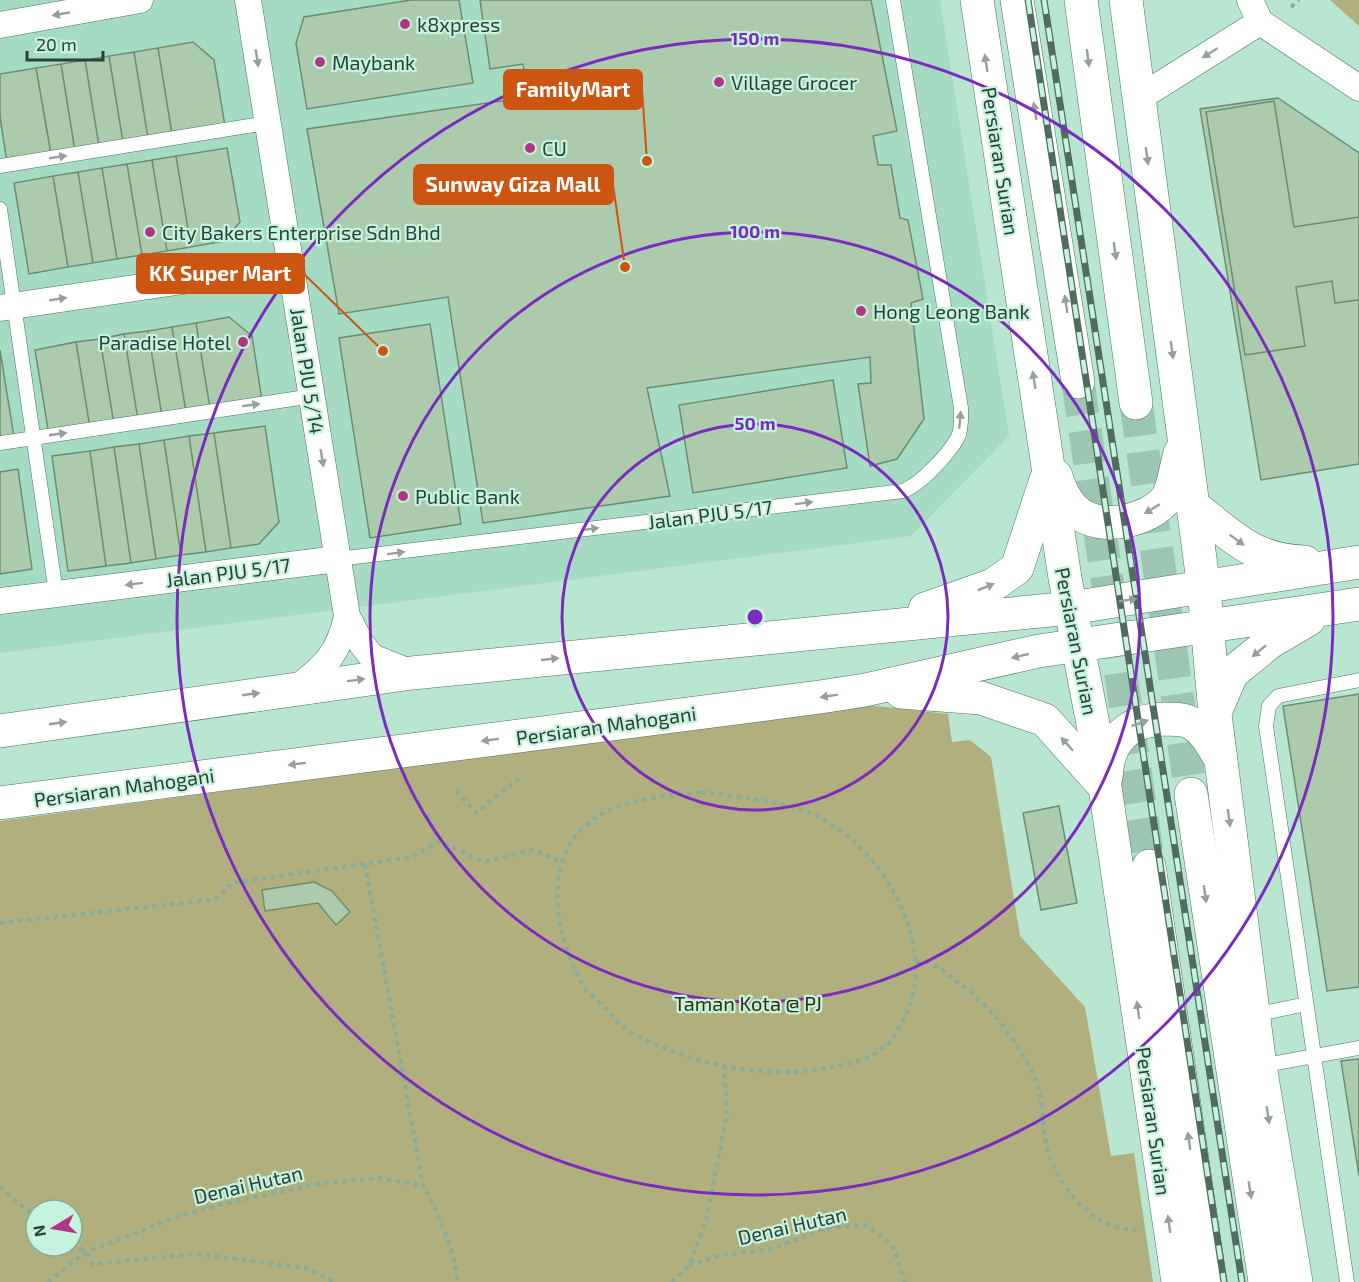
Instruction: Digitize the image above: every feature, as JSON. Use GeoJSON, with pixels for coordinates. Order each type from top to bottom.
{"type":"FeatureCollection","features":[{"type":"Feature","properties":{"kind":"main road","name":"Persiaran Surian"},"geometry":{"type":"LineString","coordinates":[[976,0],[1043,438],[1071,608],[1105,787],[1178,1282]]}},
{"type":"Feature","properties":{"kind":"main road"},"geometry":{"type":"LineString","coordinates":[[1017,0],[1078,382]]}},
{"type":"Feature","properties":{"kind":"main road"},"geometry":{"type":"LineString","coordinates":[[1081,0],[1136,403]]}},
{"type":"Feature","properties":{"kind":"main road"},"geometry":{"type":"LineString","coordinates":[[1126,0],[1204,589],[1215,714],[1260,1066],[1296,1282]]}},
{"type":"Feature","properties":{"kind":"main road"},"geometry":{"type":"LineString","coordinates":[[1043,438],[1059,487],[1077,513],[1104,523],[1131,519],[1156,509],[1168,496],[1184,440]]}},
{"type":"Feature","properties":{"kind":"main road"},"geometry":{"type":"LineString","coordinates":[[0,731],[298,687],[412,673],[872,626],[993,585],[1017,568],[1049,473]]}},
{"type":"Feature","properties":{"kind":"main road"},"geometry":{"type":"LineString","coordinates":[[1191,504],[1239,542],[1260,555],[1293,562],[1359,562]]}},
{"type":"Feature","properties":{"kind":"main road"},"geometry":{"type":"LineString","coordinates":[[766,637],[1071,608],[1204,589],[1359,562]]}},
{"type":"Feature","properties":{"kind":"main road","name":"Persiaran Mahogani"},"geometry":{"type":"LineString","coordinates":[[0,804],[866,690],[1040,651],[1359,604]]}},
{"type":"Feature","properties":{"kind":"main road"},"geometry":{"type":"LineString","coordinates":[[1215,714],[1232,673],[1270,642],[1327,609]]}},
{"type":"Feature","properties":{"kind":"main road"},"geometry":{"type":"LineString","coordinates":[[866,690],[981,698],[1045,720],[1105,787]]}},
{"type":"Feature","properties":{"kind":"main road"},"geometry":{"type":"LineString","coordinates":[[1105,787],[1107,764],[1116,738],[1130,726],[1150,720],[1189,721],[1204,733],[1221,760]]}},
{"type":"Feature","properties":{"kind":"main road"},"geometry":{"type":"LineString","coordinates":[[1191,794],[1265,1282]]}},
{"type":"Feature","properties":{"kind":"main road","name":"Persiaran Surian"},"geometry":{"type":"LineString","coordinates":[[1149,866],[1210,1282]]}},
{"type":"Feature","properties":{"kind":"street","name":"Jalan PJU 5/14"},"geometry":{"type":"LineString","coordinates":[[248,0],[313,396],[346,616],[372,657],[412,673]]}},
{"type":"Feature","properties":{"kind":"street"},"geometry":{"type":"LineString","coordinates":[[0,25],[125,1]]}},
{"type":"Feature","properties":{"kind":"street"},"geometry":{"type":"LineString","coordinates":[[1139,98],[1255,11],[1359,88]]}},
{"type":"Feature","properties":{"kind":"street"},"geometry":{"type":"LineString","coordinates":[[8,307],[290,264]]}},
{"type":"Feature","properties":{"kind":"street","name":"Jalan PJU 5/17"},"geometry":{"type":"LineString","coordinates":[[0,601],[338,559]]}},
{"type":"Feature","properties":{"kind":"street"},"geometry":{"type":"LineString","coordinates":[[298,687],[321,669],[338,648],[346,616]]}},
{"type":"Feature","properties":{"kind":"lane","name":"Jalan PJU 5/17"},"geometry":{"type":"LineString","coordinates":[[338,559],[903,491],[914,486],[924,477],[958,437],[961,408],[893,0]]}},
{"type":"Feature","properties":{"kind":"lane"},"geometry":{"type":"LineString","coordinates":[[0,166],[267,123]]}},
{"type":"Feature","properties":{"kind":"lane"},"geometry":{"type":"LineString","coordinates":[[0,209],[8,307],[33,437],[56,593]]}},
{"type":"Feature","properties":{"kind":"lane"},"geometry":{"type":"LineString","coordinates":[[0,443],[313,396]]}},
{"type":"Feature","properties":{"kind":"lane"},"geometry":{"type":"LineString","coordinates":[[1347,1282],[1266,726],[1269,706],[1278,696],[1359,680]]}},
{"type":"Feature","properties":{"kind":"lane"},"geometry":{"type":"LineString","coordinates":[[1254,1015],[1306,1004]]}},
{"type":"Feature","properties":{"kind":"lane"},"geometry":{"type":"LineString","coordinates":[[1260,1066],[1359,1048]]}},
{"type":"Feature","properties":{"kind":"path"},"geometry":{"type":"LineString","coordinates":[[1291,7],[1299,0]]}},
{"type":"Feature","properties":{"kind":"path"},"geometry":{"type":"LineString","coordinates":[[456,791],[476,813],[523,775]]}},
{"type":"Feature","properties":{"kind":"path"},"geometry":{"type":"LineString","coordinates":[[701,792],[768,801],[825,820],[869,854],[901,902],[916,962],[910,1007],[889,1043],[859,1062],[815,1070],[765,1074],[691,1057],[627,1030],[583,985],[562,933],[556,881],[560,861],[576,836],[602,813],[646,799],[701,792]]}},
{"type":"Feature","properties":{"kind":"path"},"geometry":{"type":"LineString","coordinates":[[427,815],[440,841],[484,862],[533,850],[560,861]]}},
{"type":"Feature","properties":{"kind":"path"},"geometry":{"type":"LineString","coordinates":[[0,923],[211,900],[219,897],[232,883],[411,857],[440,841]]}},
{"type":"Feature","properties":{"kind":"path"},"geometry":{"type":"LineString","coordinates":[[365,864],[423,1186],[441,1219],[454,1253],[458,1282]]}},
{"type":"Feature","properties":{"kind":"path"},"geometry":{"type":"LineString","coordinates":[[916,962],[933,962],[972,992],[1023,1054],[1038,1089],[1049,1156],[1072,1196],[1102,1222],[1129,1231],[1170,1225]]}},
{"type":"Feature","properties":{"kind":"path","name":"Denai Hutan"},"geometry":{"type":"LineString","coordinates":[[672,1282],[689,1265],[706,1221],[727,1114],[724,1066]]}},
{"type":"Feature","properties":{"kind":"path","name":"Denai Hutan"},"geometry":{"type":"LineString","coordinates":[[48,1282],[86,1252],[182,1215],[316,1184],[380,1178],[423,1186]]}},
{"type":"Feature","properties":{"kind":"path"},"geometry":{"type":"LineString","coordinates":[[0,1187],[24,1208]]}},
{"type":"Feature","properties":{"kind":"path","name":"Denai Hutan"},"geometry":{"type":"LineString","coordinates":[[689,1265],[722,1255],[771,1249],[828,1228],[866,1225],[892,1244],[905,1282]]}},
{"type":"Feature","properties":{"kind":"path"},"geometry":{"type":"LineString","coordinates":[[86,1252],[93,1264],[197,1254],[306,1268],[335,1282]]}},
{"type":"Feature","properties":{"kind":"shaded area"},"geometry":{"type":"Polygon","coordinates":[[[0,0],[940,0],[1009,436],[911,536],[0,653],[0,0]]]}},
{"type":"Feature","properties":{"kind":"green space"},"geometry":{"type":"Polygon","coordinates":[[[1330,0],[1359,0],[1359,26],[1330,0]]]}},
{"type":"Feature","properties":{"kind":"green space","name":"Taman Kota @ PJ"},"geometry":{"type":"Polygon","coordinates":[[[867,705],[948,714],[952,742],[970,740],[991,757],[1020,936],[1085,1007],[1111,1156],[1134,1153],[1153,1282],[0,1282],[0,821],[867,705]]]}},
{"type":"Feature","properties":{"kind":"building"},"geometry":{"type":"Polygon","coordinates":[[[411,0],[459,0],[473,83],[307,109],[296,43],[304,17],[411,0]]]}},
{"type":"Feature","properties":{"kind":"building"},"geometry":{"type":"Polygon","coordinates":[[[480,0],[871,0],[897,131],[873,136],[878,165],[891,165],[900,218],[908,220],[923,299],[911,303],[924,419],[897,459],[870,466],[858,384],[871,383],[870,357],[647,388],[670,496],[483,523],[448,297],[339,314],[307,129],[529,97],[523,64],[490,69],[480,0]]]}},
{"type":"Feature","properties":{"kind":"building"},"geometry":{"type":"Polygon","coordinates":[[[193,42],[214,60],[225,126],[172,134],[158,48],[193,42]]]}},
{"type":"Feature","properties":{"kind":"building"},"geometry":{"type":"Polygon","coordinates":[[[158,48],[172,134],[148,138],[134,52],[158,48]]]}},
{"type":"Feature","properties":{"kind":"building"},"geometry":{"type":"Polygon","coordinates":[[[134,52],[148,138],[123,142],[109,56],[134,52]]]}},
{"type":"Feature","properties":{"kind":"building"},"geometry":{"type":"Polygon","coordinates":[[[109,56],[123,142],[99,146],[85,60],[109,56]]]}},
{"type":"Feature","properties":{"kind":"building"},"geometry":{"type":"Polygon","coordinates":[[[85,60],[99,146],[75,151],[61,64],[85,60]]]}},
{"type":"Feature","properties":{"kind":"building"},"geometry":{"type":"Polygon","coordinates":[[[61,64],[75,151],[51,154],[36,68],[61,64]]]}},
{"type":"Feature","properties":{"kind":"building"},"geometry":{"type":"Polygon","coordinates":[[[36,68],[51,154],[7,162],[0,117],[0,74],[36,68]]]}},
{"type":"Feature","properties":{"kind":"building"},"geometry":{"type":"Polygon","coordinates":[[[1278,98],[1359,153],[1359,464],[1261,480],[1200,109],[1278,98]]]}},
{"type":"Feature","properties":{"kind":"building"},"geometry":{"type":"Polygon","coordinates":[[[1274,101],[1294,227],[1359,217],[1359,300],[1335,303],[1332,281],[1296,287],[1305,346],[1245,355],[1206,112],[1274,101]]]}},
{"type":"Feature","properties":{"kind":"building"},"geometry":{"type":"Polygon","coordinates":[[[227,148],[240,222],[224,241],[191,247],[176,156],[227,148]]]}},
{"type":"Feature","properties":{"kind":"building"},"geometry":{"type":"Polygon","coordinates":[[[176,156],[191,247],[167,251],[152,160],[176,156]]]}},
{"type":"Feature","properties":{"kind":"building"},"geometry":{"type":"Polygon","coordinates":[[[152,160],[167,251],[142,255],[127,164],[152,160]]]}},
{"type":"Feature","properties":{"kind":"building"},"geometry":{"type":"Polygon","coordinates":[[[127,164],[142,255],[117,259],[102,168],[127,164]]]}},
{"type":"Feature","properties":{"kind":"building"},"geometry":{"type":"Polygon","coordinates":[[[102,168],[117,259],[93,263],[78,172],[102,168]]]}},
{"type":"Feature","properties":{"kind":"building"},"geometry":{"type":"Polygon","coordinates":[[[78,172],[93,263],[68,267],[53,176],[78,172]]]}},
{"type":"Feature","properties":{"kind":"building"},"geometry":{"type":"Polygon","coordinates":[[[53,176],[68,267],[29,274],[14,183],[53,176]]]}},
{"type":"Feature","properties":{"kind":"building"},"geometry":{"type":"Polygon","coordinates":[[[229,317],[252,336],[262,400],[210,408],[196,323],[229,317]]]}},
{"type":"Feature","properties":{"kind":"building"},"geometry":{"type":"Polygon","coordinates":[[[196,323],[210,408],[186,412],[172,327],[196,323]]]}},
{"type":"Feature","properties":{"kind":"building"},"geometry":{"type":"Polygon","coordinates":[[[430,324],[461,524],[370,538],[339,338],[430,324]]]}},
{"type":"Feature","properties":{"kind":"building"},"geometry":{"type":"Polygon","coordinates":[[[172,327],[186,412],[162,416],[148,331],[172,327]]]}},
{"type":"Feature","properties":{"kind":"building"},"geometry":{"type":"Polygon","coordinates":[[[148,331],[162,416],[138,420],[124,334],[148,331]]]}},
{"type":"Feature","properties":{"kind":"building"},"geometry":{"type":"Polygon","coordinates":[[[124,334],[138,420],[114,424],[100,339],[124,334]]]}},
{"type":"Feature","properties":{"kind":"building"},"geometry":{"type":"Polygon","coordinates":[[[100,339],[114,424],[90,428],[76,342],[100,339]]]}},
{"type":"Feature","properties":{"kind":"building"},"geometry":{"type":"Polygon","coordinates":[[[76,342],[90,428],[49,435],[35,350],[76,342]]]}},
{"type":"Feature","properties":{"kind":"building"},"geometry":{"type":"Polygon","coordinates":[[[0,350],[14,437],[0,440],[0,350]]]}},
{"type":"Feature","properties":{"kind":"building"},"geometry":{"type":"Polygon","coordinates":[[[833,380],[847,468],[693,493],[679,405],[833,380]]]}},
{"type":"Feature","properties":{"kind":"building"},"geometry":{"type":"Polygon","coordinates":[[[265,426],[279,522],[259,544],[231,548],[214,433],[265,426]]]}},
{"type":"Feature","properties":{"kind":"building"},"geometry":{"type":"Polygon","coordinates":[[[214,433],[231,548],[206,552],[189,436],[214,433]]]}},
{"type":"Feature","properties":{"kind":"building"},"geometry":{"type":"Polygon","coordinates":[[[189,436],[206,552],[181,555],[164,440],[189,436]]]}},
{"type":"Feature","properties":{"kind":"building"},"geometry":{"type":"Polygon","coordinates":[[[164,440],[181,555],[156,559],[139,444],[164,440]]]}},
{"type":"Feature","properties":{"kind":"building"},"geometry":{"type":"Polygon","coordinates":[[[139,444],[156,559],[131,563],[114,447],[139,444]]]}},
{"type":"Feature","properties":{"kind":"building"},"geometry":{"type":"Polygon","coordinates":[[[114,447],[131,563],[106,566],[90,451],[114,447]]]}},
{"type":"Feature","properties":{"kind":"building"},"geometry":{"type":"Polygon","coordinates":[[[90,451],[106,566],[68,571],[52,456],[90,451]]]}},
{"type":"Feature","properties":{"kind":"building"},"geometry":{"type":"Polygon","coordinates":[[[18,469],[32,569],[0,574],[0,472],[18,469]]]}},
{"type":"Feature","properties":{"kind":"building"},"geometry":{"type":"Polygon","coordinates":[[[1359,694],[1359,987],[1327,991],[1283,706],[1359,694]]]}},
{"type":"Feature","properties":{"kind":"building"},"geometry":{"type":"Polygon","coordinates":[[[1059,806],[1077,903],[1041,910],[1023,813],[1059,806]]]}},
{"type":"Feature","properties":{"kind":"building"},"geometry":{"type":"Polygon","coordinates":[[[314,882],[332,891],[350,912],[336,925],[318,903],[265,911],[262,890],[314,882]]]}},
{"type":"Feature","properties":{"kind":"building"},"geometry":{"type":"Polygon","coordinates":[[[1359,1059],[1359,1176],[1341,1061],[1359,1059]]]}},
{"type":"Feature","properties":{"kind":"tunnel"},"geometry":{"type":"LineString","coordinates":[[1078,382],[1149,866]]}},
{"type":"Feature","properties":{"kind":"tunnel"},"geometry":{"type":"LineString","coordinates":[[1136,403],[1191,794]]}},
{"type":"Feature","properties":{"kind":"railway"},"geometry":{"type":"LineString","coordinates":[[1028,0],[1224,1282]]}},
{"type":"Feature","properties":{"kind":"railway"},"geometry":{"type":"LineString","coordinates":[[1044,0],[1242,1282]]}},
{"type":"Feature","properties":{"kind":"place","name":"k8xpress"},"geometry":{"type":"Point","coordinates":[405,24]}},
{"type":"Feature","properties":{"kind":"place","name":"Maybank"},"geometry":{"type":"Point","coordinates":[320,62]}},
{"type":"Feature","properties":{"kind":"place","name":"Village Grocer"},"geometry":{"type":"Point","coordinates":[719,82]}},
{"type":"Feature","properties":{"kind":"place","name":"CU"},"geometry":{"type":"Point","coordinates":[530,148]}},
{"type":"Feature","properties":{"kind":"place","name":"FamilyMart"},"geometry":{"type":"Point","coordinates":[647,161]}},
{"type":"Feature","properties":{"kind":"place","name":"City Bakers Enterprise Sdn Bhd"},"geometry":{"type":"Point","coordinates":[150,232]}},
{"type":"Feature","properties":{"kind":"place","name":"Sunway Giza Mall"},"geometry":{"type":"Point","coordinates":[625,267]}},
{"type":"Feature","properties":{"kind":"place","name":"Hong Leong Bank"},"geometry":{"type":"Point","coordinates":[861,311]}},
{"type":"Feature","properties":{"kind":"place","name":"Paradise Hotel"},"geometry":{"type":"Point","coordinates":[243,342]}},
{"type":"Feature","properties":{"kind":"place","name":"KK Super Mart"},"geometry":{"type":"Point","coordinates":[383,351]}},
{"type":"Feature","properties":{"kind":"place","name":"Public Bank"},"geometry":{"type":"Point","coordinates":[403,496]}}]}
